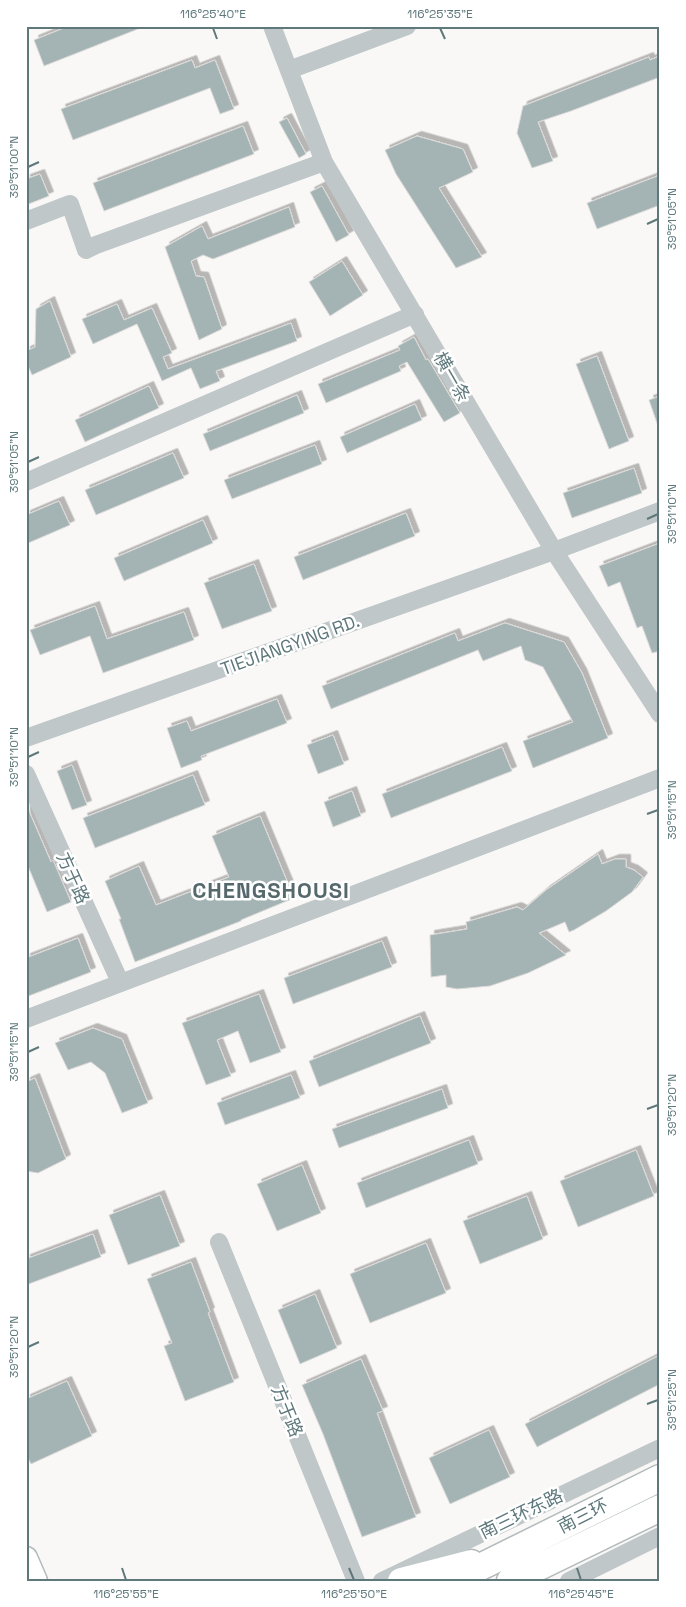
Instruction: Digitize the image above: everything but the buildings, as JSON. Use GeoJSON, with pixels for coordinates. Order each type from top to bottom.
{"type":"FeatureCollection","features":[{"type":"Feature","properties":{"kind":"highway","name":"南三环"},"geometry":{"type":"LineString","coordinates":[[505,1554],[660,1478]]}},
{"type":"Feature","properties":{"kind":"highway"},"geometry":{"type":"LineString","coordinates":[[510,1581],[660,1508]]}},
{"type":"Feature","properties":{"kind":"highway"},"geometry":{"type":"LineString","coordinates":[[607,1533],[660,1520]]}},
{"type":"Feature","properties":{"kind":"highway"},"geometry":{"type":"LineString","coordinates":[[401,1581],[505,1554]]}},
{"type":"Feature","properties":{"kind":"highway"},"geometry":{"type":"LineString","coordinates":[[452,1581],[505,1554]]}},
{"type":"Feature","properties":{"kind":"main road"},"geometry":{"type":"LineString","coordinates":[[26,1558],[36,1581]]}},
{"type":"Feature","properties":{"kind":"street","name":"横一条"},"geometry":{"type":"LineString","coordinates":[[272,26],[324,162],[554,551],[660,714]]}},
{"type":"Feature","properties":{"kind":"street"},"geometry":{"type":"LineString","coordinates":[[289,70],[407,26]]}},
{"type":"Feature","properties":{"kind":"street"},"geometry":{"type":"LineString","coordinates":[[26,221],[70,204],[86,250],[324,162]]}},
{"type":"Feature","properties":{"kind":"street"},"geometry":{"type":"LineString","coordinates":[[26,482],[415,314]]}},
{"type":"Feature","properties":{"kind":"street","name":"TIEJIANGYING RD."},"geometry":{"type":"LineString","coordinates":[[26,738],[554,551],[660,511]]}},
{"type":"Feature","properties":{"kind":"street","name":"方于路"},"geometry":{"type":"LineString","coordinates":[[26,774],[120,982]]}},
{"type":"Feature","properties":{"kind":"street"},"geometry":{"type":"LineString","coordinates":[[26,1019],[660,778]]}},
{"type":"Feature","properties":{"kind":"street","name":"方于路"},"geometry":{"type":"LineString","coordinates":[[218,1242],[356,1581]]}},
{"type":"Feature","properties":{"kind":"street","name":"南三环东路"},"geometry":{"type":"LineString","coordinates":[[382,1581],[660,1448]]}},
{"type":"Feature","properties":{"kind":"street"},"geometry":{"type":"LineString","coordinates":[[569,1581],[660,1536]]}},
{"type":"Feature","properties":{"kind":"district","name":"CHENGSHOUSI"},"geometry":{"type":"Point","coordinates":[271,890]}}]}
